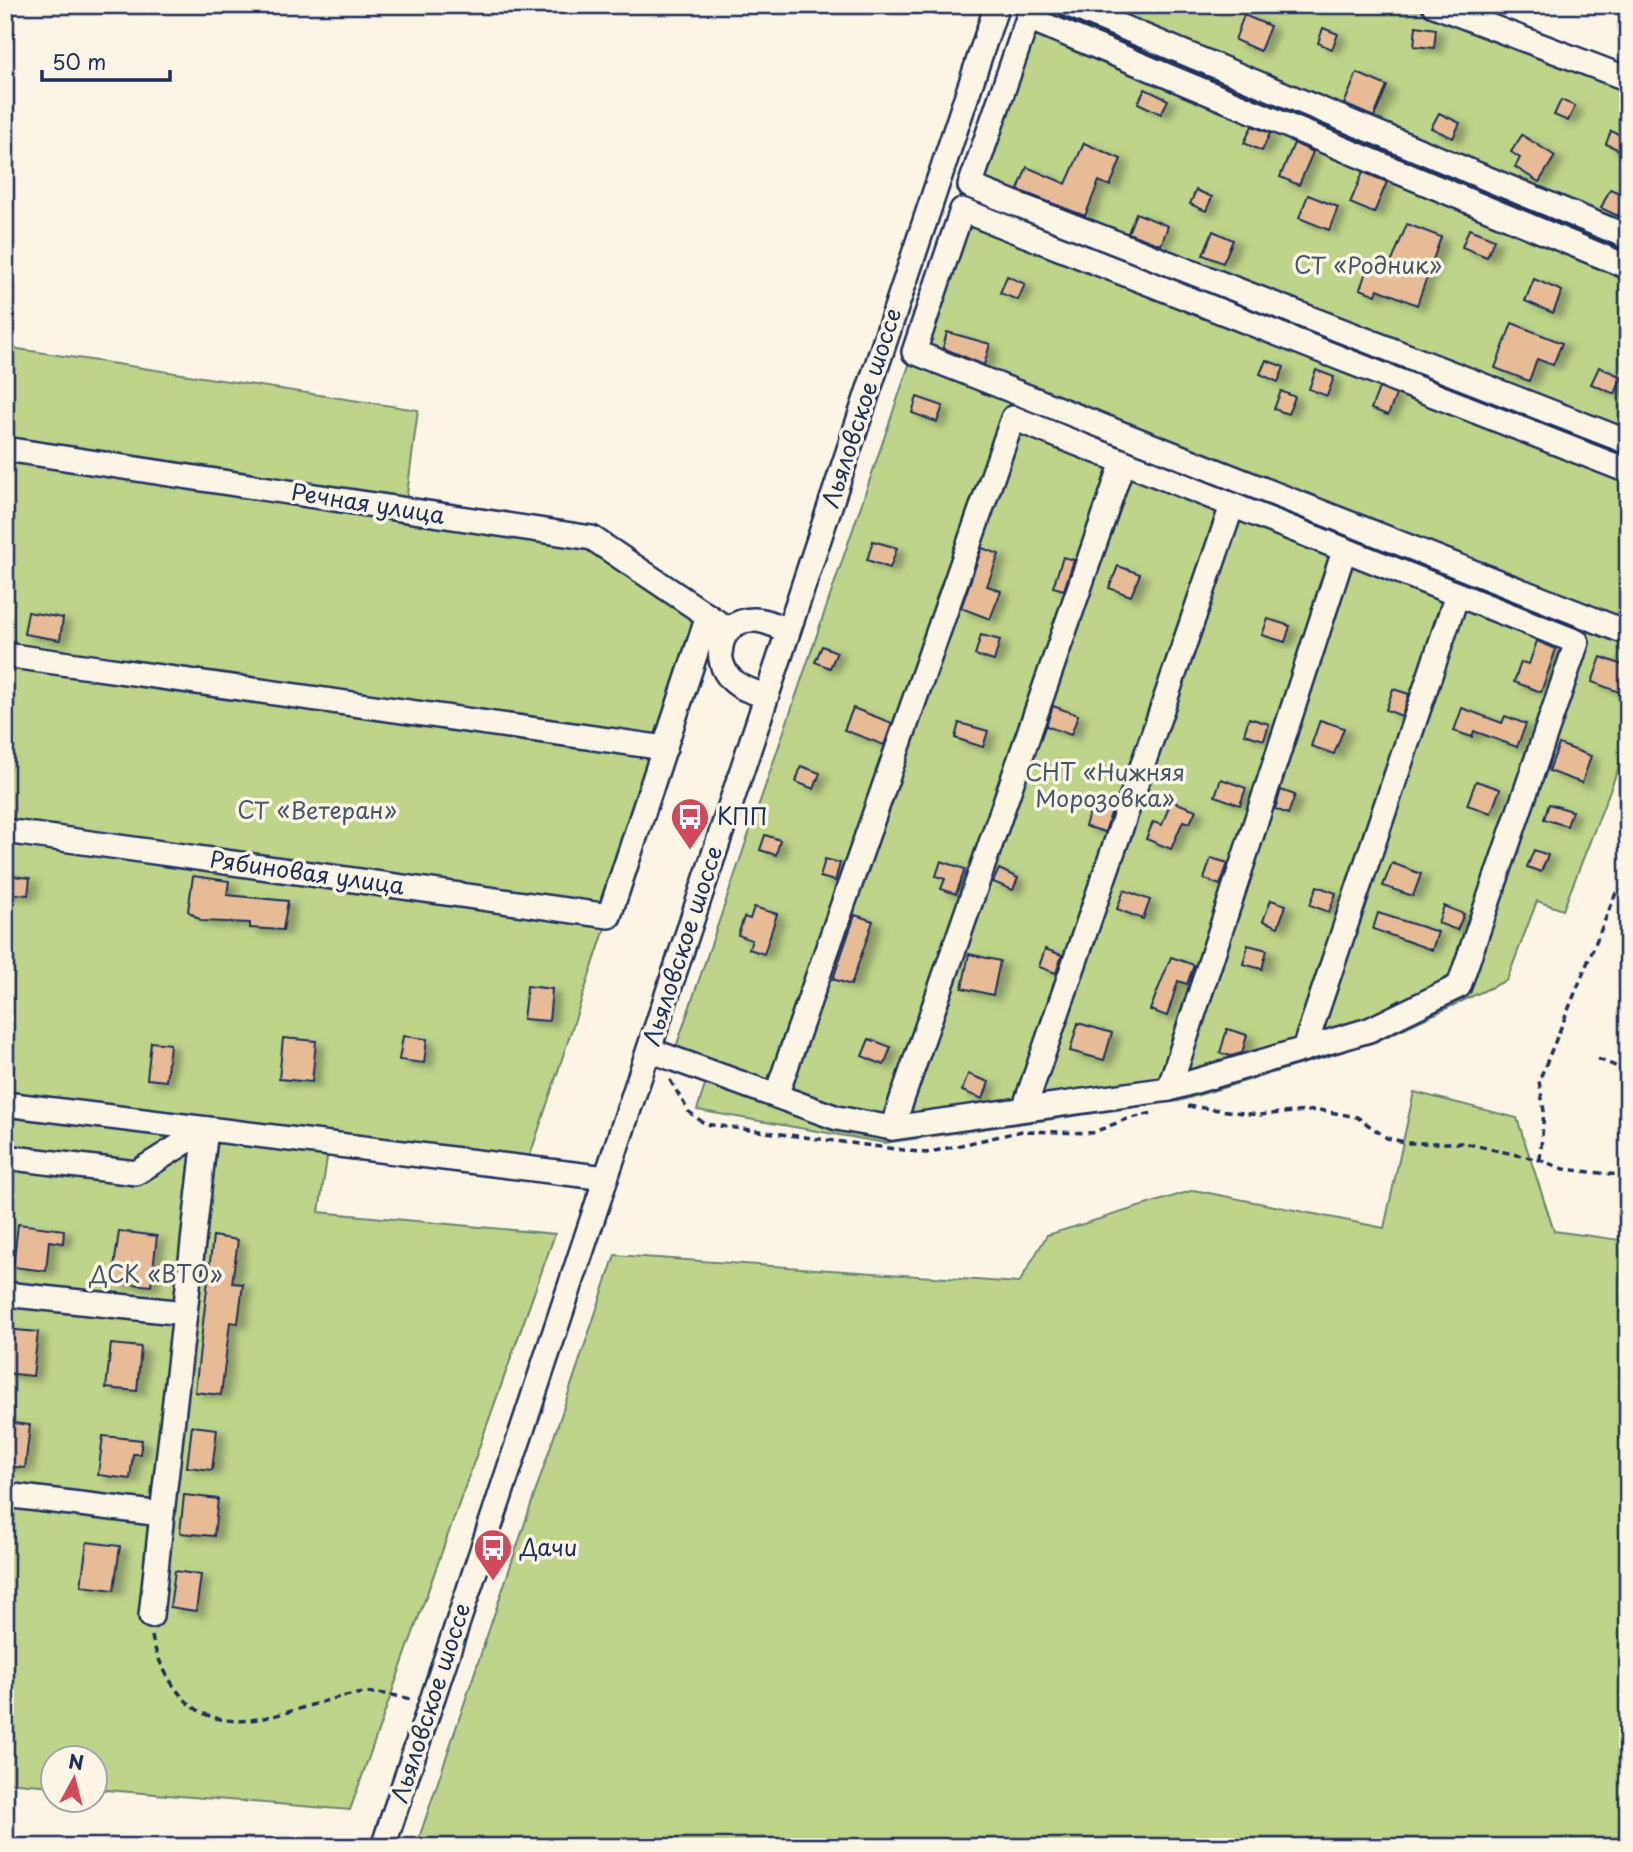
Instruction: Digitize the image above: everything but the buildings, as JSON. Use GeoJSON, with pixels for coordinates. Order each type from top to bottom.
{"type":"FeatureCollection","features":[{"type":"Feature","properties":{"kind":"street","name":"Льяловское шоссе"},"geometry":{"type":"LineString","coordinates":[[383,1847],[996,5]]}},
{"type":"Feature","properties":{"kind":"street"},"geometry":{"type":"LineString","coordinates":[[1069,5],[1628,237]]}},
{"type":"Feature","properties":{"kind":"street"},"geometry":{"type":"LineString","coordinates":[[1434,5],[1628,79]]}},
{"type":"Feature","properties":{"kind":"street"},"geometry":{"type":"LineString","coordinates":[[970,186],[1030,12],[1628,267]]}},
{"type":"Feature","properties":{"kind":"street"},"geometry":{"type":"LineString","coordinates":[[958,122],[988,134]]}},
{"type":"Feature","properties":{"kind":"street"},"geometry":{"type":"LineString","coordinates":[[940,175],[1628,442]]}},
{"type":"Feature","properties":{"kind":"street"},"geometry":{"type":"LineString","coordinates":[[1628,471],[962,210],[914,352],[1628,633]]}},
{"type":"Feature","properties":{"kind":"street"},"geometry":{"type":"LineString","coordinates":[[908,270],[938,281]]}},
{"type":"Feature","properties":{"kind":"street"},"geometry":{"type":"LineString","coordinates":[[649,1050],[776,1096],[837,1118],[892,1128],[1024,1109],[1177,1097],[1304,1049],[1368,1030],[1459,986],[1577,642],[1013,418],[776,1096]]}},
{"type":"Feature","properties":{"kind":"street","name":"Речная улица"},"geometry":{"type":"LineString","coordinates":[[5,449],[592,538],[729,630]]}},
{"type":"Feature","properties":{"kind":"street"},"geometry":{"type":"LineString","coordinates":[[892,1128],[1123,462]]}},
{"type":"Feature","properties":{"kind":"street"},"geometry":{"type":"LineString","coordinates":[[1024,1109],[1232,506]]}},
{"type":"Feature","properties":{"kind":"street"},"geometry":{"type":"LineString","coordinates":[[1177,1097],[1344,551]]}},
{"type":"Feature","properties":{"kind":"street"},"geometry":{"type":"LineString","coordinates":[[1304,1049],[1457,595]]}},
{"type":"Feature","properties":{"kind":"street"},"geometry":{"type":"LineString","coordinates":[[5,655],[665,748],[708,616]]}},
{"type":"Feature","properties":{"kind":"street"},"geometry":{"type":"LineString","coordinates":[[766,696],[741,688],[726,674],[719,654],[720,643],[729,630],[741,621],[753,619],[788,631]]}},
{"type":"Feature","properties":{"kind":"street","name":"Рябиновая улица"},"geometry":{"type":"LineString","coordinates":[[5,831],[609,916],[665,748]]}},
{"type":"Feature","properties":{"kind":"street"},"geometry":{"type":"LineString","coordinates":[[5,1104],[606,1178]]}},
{"type":"Feature","properties":{"kind":"street"},"geometry":{"type":"LineString","coordinates":[[5,1157],[136,1173],[206,1129]]}},
{"type":"Feature","properties":{"kind":"street"},"geometry":{"type":"LineString","coordinates":[[151,1616],[206,1129]]}},
{"type":"Feature","properties":{"kind":"street"},"geometry":{"type":"LineString","coordinates":[[5,1294],[185,1313]]}},
{"type":"Feature","properties":{"kind":"street"},"geometry":{"type":"LineString","coordinates":[[5,1494],[162,1514]]}},
{"type":"Feature","properties":{"kind":"path"},"geometry":{"type":"LineString","coordinates":[[1540,1160],[1544,1111],[1539,1081],[1616,893],[1628,888]]}},
{"type":"Feature","properties":{"kind":"path"},"geometry":{"type":"LineString","coordinates":[[649,1050],[667,1072],[689,1112],[705,1125],[871,1148],[926,1153],[1022,1131],[1092,1133],[1124,1120],[1160,1112]]}},
{"type":"Feature","properties":{"kind":"path"},"geometry":{"type":"LineString","coordinates":[[1598,1059],[1628,1071]]}},
{"type":"Feature","properties":{"kind":"path"},"geometry":{"type":"LineString","coordinates":[[1177,1097],[1197,1105],[1258,1115],[1319,1111],[1357,1117],[1387,1138],[1409,1143],[1464,1143],[1540,1160],[1564,1170],[1628,1176]]}},
{"type":"Feature","properties":{"kind":"path"},"geometry":{"type":"LineString","coordinates":[[151,1616],[155,1649],[170,1680],[190,1707],[209,1717],[228,1722],[248,1721],[370,1693],[431,1703]]}},
{"type":"Feature","properties":{"kind":"green space"},"geometry":{"type":"Polygon","coordinates":[[[1032,5],[1434,5],[1628,79],[1628,744],[1563,910],[1537,901],[1507,980],[1375,1042],[1179,1101],[885,1143],[697,1110],[711,1067],[674,1053],[1032,5]]]}},
{"type":"Feature","properties":{"kind":"green space","name":"СТ «Ветеран»"},"geometry":{"type":"Polygon","coordinates":[[[5,347],[418,410],[405,510],[592,538],[708,616],[526,1168],[329,1144],[319,1212],[555,1234],[350,1810],[108,1790],[108,1744],[38,1744],[38,1785],[5,1782],[5,347]]]}},
{"type":"Feature","properties":{"kind":"green space"},"geometry":{"type":"Polygon","coordinates":[[[1414,1092],[1517,1118],[1554,1231],[1628,1241],[1628,1632],[1618,1645],[1628,1656],[1628,1847],[416,1847],[615,1255],[1019,1283],[1047,1235],[1194,1190],[1384,1228],[1414,1092]]]}},
{"type":"Feature","properties":{"kind":"place","name":"КПП"},"geometry":{"type":"Point","coordinates":[690,851]}},
{"type":"Feature","properties":{"kind":"place","name":"Дачи"},"geometry":{"type":"Point","coordinates":[493,1582]}},
{"type":"Feature","properties":{"kind":"park label","name":"СТ «Родник»"},"geometry":{"type":"Point","coordinates":[1368,266]}},
{"type":"Feature","properties":{"kind":"park label","name":"СНТ «Нижняя Морозовка»"},"geometry":{"type":"Point","coordinates":[1105,786]}},
{"type":"Feature","properties":{"kind":"park label","name":"ДСК «ВТО»"},"geometry":{"type":"Point","coordinates":[156,1275]}}]}
